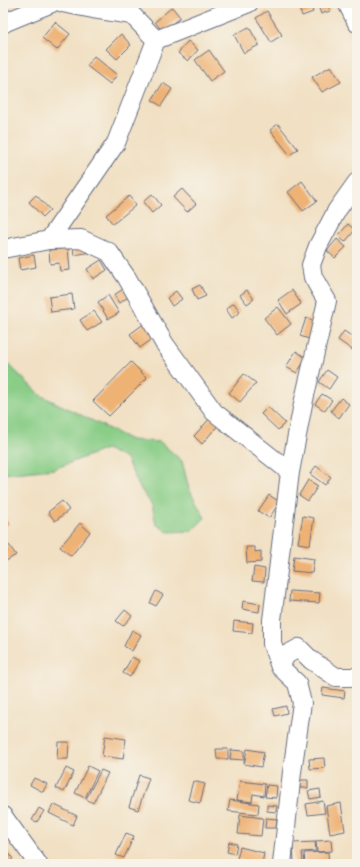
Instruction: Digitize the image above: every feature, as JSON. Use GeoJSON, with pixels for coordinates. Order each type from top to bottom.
{"type":"FeatureCollection","features":[{"type":"Feature","properties":{"kind":"street"},"geometry":{"type":"LineString","coordinates":[[3,24],[52,3]]}},
{"type":"Feature","properties":{"kind":"street"},"geometry":{"type":"LineString","coordinates":[[62,3],[132,15],[156,40]]}},
{"type":"Feature","properties":{"kind":"street"},"geometry":{"type":"LineString","coordinates":[[49,240],[116,143],[156,40],[250,3]]}},
{"type":"Feature","properties":{"kind":"street"},"geometry":{"type":"LineString","coordinates":[[347,3],[357,23]]}},
{"type":"Feature","properties":{"kind":"street"},"geometry":{"type":"LineString","coordinates":[[282,864],[292,772],[302,703],[297,683],[280,667],[272,644],[272,620],[290,472],[303,404],[327,301],[314,277],[311,265],[318,246],[337,210],[357,182]]}},
{"type":"Feature","properties":{"kind":"street"},"geometry":{"type":"LineString","coordinates":[[3,249],[49,240],[81,239],[109,252],[127,278],[164,343],[214,412],[290,472]]}},
{"type":"Feature","properties":{"kind":"street"},"geometry":{"type":"LineString","coordinates":[[280,667],[286,655],[299,648],[311,660],[336,677],[357,677]]}},
{"type":"Feature","properties":{"kind":"street"},"geometry":{"type":"LineString","coordinates":[[3,816],[38,864]]}},
{"type":"Feature","properties":{"kind":"green space"},"geometry":{"type":"Polygon","coordinates":[[[3,359],[40,395],[131,440],[160,442],[182,461],[189,489],[205,518],[191,531],[168,532],[156,524],[152,505],[140,488],[126,459],[106,449],[54,469],[3,474],[3,359]]]}},
{"type":"Feature","properties":{"kind":"building"},"geometry":{"type":"Polygon","coordinates":[[[310,3],[313,12],[302,16],[297,4],[310,3]]]}},
{"type":"Feature","properties":{"kind":"building"},"geometry":{"type":"Polygon","coordinates":[[[317,3],[327,3],[330,11],[321,14],[317,3]]]}},
{"type":"Feature","properties":{"kind":"building"},"geometry":{"type":"Polygon","coordinates":[[[172,7],[180,17],[163,32],[155,22],[172,7]]]}},
{"type":"Feature","properties":{"kind":"building"},"geometry":{"type":"Polygon","coordinates":[[[267,11],[282,35],[271,42],[256,18],[267,11]]]}},
{"type":"Feature","properties":{"kind":"building"},"geometry":{"type":"Polygon","coordinates":[[[55,22],[70,34],[57,50],[42,38],[55,22]]]}},
{"type":"Feature","properties":{"kind":"building"},"geometry":{"type":"Polygon","coordinates":[[[249,27],[259,45],[244,53],[234,35],[249,27]]]}},
{"type":"Feature","properties":{"kind":"building"},"geometry":{"type":"Polygon","coordinates":[[[121,34],[131,45],[117,59],[106,49],[121,34]]]}},
{"type":"Feature","properties":{"kind":"building"},"geometry":{"type":"Polygon","coordinates":[[[188,41],[198,50],[188,61],[178,53],[188,41]]]}},
{"type":"Feature","properties":{"kind":"building"},"geometry":{"type":"Polygon","coordinates":[[[209,50],[224,71],[210,81],[195,60],[209,50]]]}},
{"type":"Feature","properties":{"kind":"building"},"geometry":{"type":"Polygon","coordinates":[[[94,56],[117,75],[110,84],[87,66],[94,56]]]}},
{"type":"Feature","properties":{"kind":"building"},"geometry":{"type":"Polygon","coordinates":[[[331,66],[341,82],[322,92],[312,77],[331,66]]]}},
{"type":"Feature","properties":{"kind":"building"},"geometry":{"type":"Polygon","coordinates":[[[163,83],[172,89],[161,106],[152,100],[163,83]]]}},
{"type":"Feature","properties":{"kind":"building"},"geometry":{"type":"Polygon","coordinates":[[[278,124],[298,149],[290,155],[270,130],[278,124]]]}},
{"type":"Feature","properties":{"kind":"building"},"geometry":{"type":"Polygon","coordinates":[[[302,181],[317,201],[303,211],[288,192],[302,181]]]}},
{"type":"Feature","properties":{"kind":"building"},"geometry":{"type":"Polygon","coordinates":[[[182,189],[196,204],[187,212],[173,197],[182,189]]]}},
{"type":"Feature","properties":{"kind":"building"},"geometry":{"type":"Polygon","coordinates":[[[152,194],[161,205],[152,213],[143,202],[152,194]]]}},
{"type":"Feature","properties":{"kind":"building"},"geometry":{"type":"Polygon","coordinates":[[[36,195],[50,210],[43,217],[29,202],[36,195]]]}},
{"type":"Feature","properties":{"kind":"building"},"geometry":{"type":"Polygon","coordinates":[[[129,196],[136,205],[113,224],[106,215],[129,196]]]}},
{"type":"Feature","properties":{"kind":"building"},"geometry":{"type":"Polygon","coordinates":[[[348,224],[355,230],[345,242],[338,236],[348,224]]]}},
{"type":"Feature","properties":{"kind":"building"},"geometry":{"type":"Polygon","coordinates":[[[89,233],[92,252],[74,255],[73,247],[83,234],[89,233]]]}},
{"type":"Feature","properties":{"kind":"building"},"geometry":{"type":"Polygon","coordinates":[[[337,239],[346,247],[335,258],[327,251],[337,239]]]}},
{"type":"Feature","properties":{"kind":"building"},"geometry":{"type":"Polygon","coordinates":[[[68,248],[70,270],[60,271],[59,263],[50,264],[49,250],[68,248]]]}},
{"type":"Feature","properties":{"kind":"building"},"geometry":{"type":"Polygon","coordinates":[[[34,255],[36,267],[20,270],[18,258],[34,255]]]}},
{"type":"Feature","properties":{"kind":"building"},"geometry":{"type":"Polygon","coordinates":[[[101,260],[107,270],[93,279],[87,269],[101,260]]]}},
{"type":"Feature","properties":{"kind":"building"},"geometry":{"type":"Polygon","coordinates":[[[200,285],[206,296],[197,300],[192,289],[200,285]]]}},
{"type":"Feature","properties":{"kind":"building"},"geometry":{"type":"Polygon","coordinates":[[[125,288],[130,296],[119,303],[114,295],[125,288]]]}},
{"type":"Feature","properties":{"kind":"building"},"geometry":{"type":"Polygon","coordinates":[[[247,290],[254,299],[247,304],[240,295],[247,290]]]}},
{"type":"Feature","properties":{"kind":"building"},"geometry":{"type":"Polygon","coordinates":[[[292,290],[301,304],[287,314],[278,300],[292,290]]]}},
{"type":"Feature","properties":{"kind":"building"},"geometry":{"type":"Polygon","coordinates":[[[176,291],[182,299],[172,306],[167,298],[176,291]]]}},
{"type":"Feature","properties":{"kind":"building"},"geometry":{"type":"Polygon","coordinates":[[[72,294],[74,309],[51,312],[49,297],[72,294]]]}},
{"type":"Feature","properties":{"kind":"building"},"geometry":{"type":"Polygon","coordinates":[[[108,295],[119,313],[108,319],[98,302],[108,295]]]}},
{"type":"Feature","properties":{"kind":"building"},"geometry":{"type":"Polygon","coordinates":[[[234,303],[240,312],[232,318],[226,309],[234,303]]]}},
{"type":"Feature","properties":{"kind":"building"},"geometry":{"type":"Polygon","coordinates":[[[278,307],[291,324],[277,335],[264,318],[278,307]]]}},
{"type":"Feature","properties":{"kind":"building"},"geometry":{"type":"Polygon","coordinates":[[[94,311],[102,322],[87,331],[80,320],[94,311]]]}},
{"type":"Feature","properties":{"kind":"building"},"geometry":{"type":"Polygon","coordinates":[[[306,318],[315,321],[309,339],[300,336],[306,318]]]}},
{"type":"Feature","properties":{"kind":"building"},"geometry":{"type":"Polygon","coordinates":[[[149,320],[159,334],[140,348],[130,334],[149,320]]]}},
{"type":"Feature","properties":{"kind":"building"},"geometry":{"type":"Polygon","coordinates":[[[344,331],[357,340],[357,347],[354,351],[338,340],[344,331]]]}},
{"type":"Feature","properties":{"kind":"building"},"geometry":{"type":"Polygon","coordinates":[[[296,351],[306,358],[297,373],[286,367],[296,351]]]}},
{"type":"Feature","properties":{"kind":"building"},"geometry":{"type":"Polygon","coordinates":[[[131,362],[147,378],[109,416],[93,401],[131,362]]]}},
{"type":"Feature","properties":{"kind":"building"},"geometry":{"type":"Polygon","coordinates":[[[327,370],[337,377],[329,389],[319,382],[327,370]]]}},
{"type":"Feature","properties":{"kind":"building"},"geometry":{"type":"Polygon","coordinates":[[[244,374],[256,383],[240,402],[229,393],[244,374]]]}},
{"type":"Feature","properties":{"kind":"building"},"geometry":{"type":"Polygon","coordinates":[[[322,394],[332,400],[325,411],[315,404],[322,394]]]}},
{"type":"Feature","properties":{"kind":"building"},"geometry":{"type":"Polygon","coordinates":[[[341,398],[349,404],[339,418],[331,411],[341,398]]]}},
{"type":"Feature","properties":{"kind":"building"},"geometry":{"type":"Polygon","coordinates":[[[268,407],[285,423],[278,430],[261,414],[268,407]]]}},
{"type":"Feature","properties":{"kind":"building"},"geometry":{"type":"Polygon","coordinates":[[[211,417],[219,424],[202,444],[194,436],[211,417]]]}},
{"type":"Feature","properties":{"kind":"building"},"geometry":{"type":"Polygon","coordinates":[[[316,466],[331,477],[325,485],[310,474],[316,466]]]}},
{"type":"Feature","properties":{"kind":"building"},"geometry":{"type":"Polygon","coordinates":[[[308,480],[318,486],[308,501],[299,495],[308,480]]]}},
{"type":"Feature","properties":{"kind":"building"},"geometry":{"type":"Polygon","coordinates":[[[269,495],[280,502],[269,518],[258,511],[269,495]]]}},
{"type":"Feature","properties":{"kind":"building"},"geometry":{"type":"Polygon","coordinates":[[[62,501],[69,510],[55,521],[48,512],[62,501]]]}},
{"type":"Feature","properties":{"kind":"building"},"geometry":{"type":"Polygon","coordinates":[[[3,513],[9,524],[3,528],[3,513]]]}},
{"type":"Feature","properties":{"kind":"building"},"geometry":{"type":"Polygon","coordinates":[[[303,516],[314,518],[310,545],[298,543],[303,516]]]}},
{"type":"Feature","properties":{"kind":"building"},"geometry":{"type":"Polygon","coordinates":[[[80,523],[90,532],[71,556],[60,547],[80,523]]]}},
{"type":"Feature","properties":{"kind":"building"},"geometry":{"type":"Polygon","coordinates":[[[9,545],[16,555],[6,561],[3,556],[3,549],[9,545]]]}},
{"type":"Feature","properties":{"kind":"building"},"geometry":{"type":"Polygon","coordinates":[[[246,547],[255,547],[255,552],[261,551],[261,562],[247,563],[246,547]]]}},
{"type":"Feature","properties":{"kind":"building"},"geometry":{"type":"Polygon","coordinates":[[[294,556],[314,559],[312,573],[292,571],[294,556]]]}},
{"type":"Feature","properties":{"kind":"building"},"geometry":{"type":"Polygon","coordinates":[[[254,567],[265,569],[264,582],[252,581],[254,567]]]}},
{"type":"Feature","properties":{"kind":"building"},"geometry":{"type":"Polygon","coordinates":[[[156,591],[163,595],[156,606],[150,603],[156,591]]]}},
{"type":"Feature","properties":{"kind":"building"},"geometry":{"type":"Polygon","coordinates":[[[290,591],[320,593],[319,603],[289,601],[290,591]]]}},
{"type":"Feature","properties":{"kind":"building"},"geometry":{"type":"Polygon","coordinates":[[[243,601],[260,604],[259,612],[242,609],[243,601]]]}},
{"type":"Feature","properties":{"kind":"building"},"geometry":{"type":"Polygon","coordinates":[[[125,610],[132,616],[123,626],[116,621],[125,610]]]}},
{"type":"Feature","properties":{"kind":"building"},"geometry":{"type":"Polygon","coordinates":[[[234,621],[253,623],[252,633],[233,631],[234,621]]]}},
{"type":"Feature","properties":{"kind":"building"},"geometry":{"type":"Polygon","coordinates":[[[132,630],[141,635],[132,651],[124,646],[132,630]]]}},
{"type":"Feature","properties":{"kind":"building"},"geometry":{"type":"Polygon","coordinates":[[[132,657],[139,661],[130,677],[123,673],[132,657]]]}},
{"type":"Feature","properties":{"kind":"building"},"geometry":{"type":"Polygon","coordinates":[[[323,688],[345,691],[344,698],[322,695],[323,688]]]}},
{"type":"Feature","properties":{"kind":"building"},"geometry":{"type":"Polygon","coordinates":[[[286,706],[287,713],[275,716],[273,709],[286,706]]]}},
{"type":"Feature","properties":{"kind":"building"},"geometry":{"type":"Polygon","coordinates":[[[105,736],[126,739],[123,759],[102,756],[105,736]]]}},
{"type":"Feature","properties":{"kind":"building"},"geometry":{"type":"Polygon","coordinates":[[[58,742],[69,742],[68,759],[57,759],[58,742]]]}},
{"type":"Feature","properties":{"kind":"building"},"geometry":{"type":"Polygon","coordinates":[[[216,749],[228,749],[228,759],[217,759],[216,749]]]}},
{"type":"Feature","properties":{"kind":"building"},"geometry":{"type":"Polygon","coordinates":[[[247,749],[264,752],[261,767],[244,764],[247,749]]]}},
{"type":"Feature","properties":{"kind":"building"},"geometry":{"type":"Polygon","coordinates":[[[231,750],[244,751],[244,760],[230,759],[231,750]]]}},
{"type":"Feature","properties":{"kind":"building"},"geometry":{"type":"Polygon","coordinates":[[[324,758],[325,768],[310,769],[309,759],[324,758]]]}},
{"type":"Feature","properties":{"kind":"building"},"geometry":{"type":"Polygon","coordinates":[[[88,766],[98,771],[85,798],[75,793],[88,766]]]}},
{"type":"Feature","properties":{"kind":"building"},"geometry":{"type":"Polygon","coordinates":[[[66,768],[74,772],[64,792],[56,788],[66,768]]]}},
{"type":"Feature","properties":{"kind":"building"},"geometry":{"type":"Polygon","coordinates":[[[101,770],[108,773],[93,803],[86,799],[101,770]]]}},
{"type":"Feature","properties":{"kind":"building"},"geometry":{"type":"Polygon","coordinates":[[[139,775],[149,778],[138,810],[129,807],[139,775]]]}},
{"type":"Feature","properties":{"kind":"building"},"geometry":{"type":"Polygon","coordinates":[[[34,778],[47,784],[43,792],[30,785],[34,778]]]}},
{"type":"Feature","properties":{"kind":"building"},"geometry":{"type":"Polygon","coordinates":[[[300,780],[308,780],[308,788],[300,788],[300,780]]]}},
{"type":"Feature","properties":{"kind":"building"},"geometry":{"type":"Polygon","coordinates":[[[193,781],[205,784],[200,803],[188,800],[193,781]]]}},
{"type":"Feature","properties":{"kind":"building"},"geometry":{"type":"Polygon","coordinates":[[[240,781],[265,784],[264,796],[253,794],[252,802],[237,800],[240,781]]]}},
{"type":"Feature","properties":{"kind":"building"},"geometry":{"type":"Polygon","coordinates":[[[267,785],[277,786],[276,798],[265,797],[267,785]]]}},
{"type":"Feature","properties":{"kind":"building"},"geometry":{"type":"Polygon","coordinates":[[[320,789],[321,797],[310,799],[308,791],[320,789]]]}},
{"type":"Feature","properties":{"kind":"building"},"geometry":{"type":"Polygon","coordinates":[[[230,800],[259,804],[258,814],[228,811],[230,800]]]}},
{"type":"Feature","properties":{"kind":"building"},"geometry":{"type":"Polygon","coordinates":[[[323,801],[325,813],[308,815],[306,804],[323,801]]]}},
{"type":"Feature","properties":{"kind":"building"},"geometry":{"type":"Polygon","coordinates":[[[341,803],[345,831],[330,834],[326,806],[341,803]]]}},
{"type":"Feature","properties":{"kind":"building"},"geometry":{"type":"Polygon","coordinates":[[[53,804],[77,816],[73,825],[49,813],[53,804]]]}},
{"type":"Feature","properties":{"kind":"building"},"geometry":{"type":"Polygon","coordinates":[[[267,805],[277,806],[276,812],[267,811],[267,805]]]}},
{"type":"Feature","properties":{"kind":"building"},"geometry":{"type":"Polygon","coordinates":[[[39,808],[44,811],[37,822],[32,820],[39,808]]]}},
{"type":"Feature","properties":{"kind":"building"},"geometry":{"type":"Polygon","coordinates":[[[240,815],[263,818],[261,836],[238,834],[240,815]]]}},
{"type":"Feature","properties":{"kind":"building"},"geometry":{"type":"Polygon","coordinates":[[[266,818],[277,819],[276,828],[265,828],[266,818]]]}},
{"type":"Feature","properties":{"kind":"building"},"geometry":{"type":"Polygon","coordinates":[[[126,833],[134,836],[124,858],[116,855],[126,833]]]}},
{"type":"Feature","properties":{"kind":"building"},"geometry":{"type":"Polygon","coordinates":[[[331,840],[332,851],[317,852],[316,841],[331,840]]]}},
{"type":"Feature","properties":{"kind":"building"},"geometry":{"type":"Polygon","coordinates":[[[229,842],[237,844],[235,854],[227,852],[229,842]]]}},
{"type":"Feature","properties":{"kind":"building"},"geometry":{"type":"Polygon","coordinates":[[[315,842],[316,851],[302,852],[303,863],[294,863],[293,843],[315,842]]]}},
{"type":"Feature","properties":{"kind":"building"},"geometry":{"type":"Polygon","coordinates":[[[3,844],[13,859],[5,864],[3,864],[3,844]]]}},
{"type":"Feature","properties":{"kind":"building"},"geometry":{"type":"Polygon","coordinates":[[[240,847],[264,853],[262,864],[237,859],[240,847]]]}},
{"type":"Feature","properties":{"kind":"building"},"geometry":{"type":"Polygon","coordinates":[[[328,852],[329,864],[305,864],[304,853],[328,852]]]}}]}
